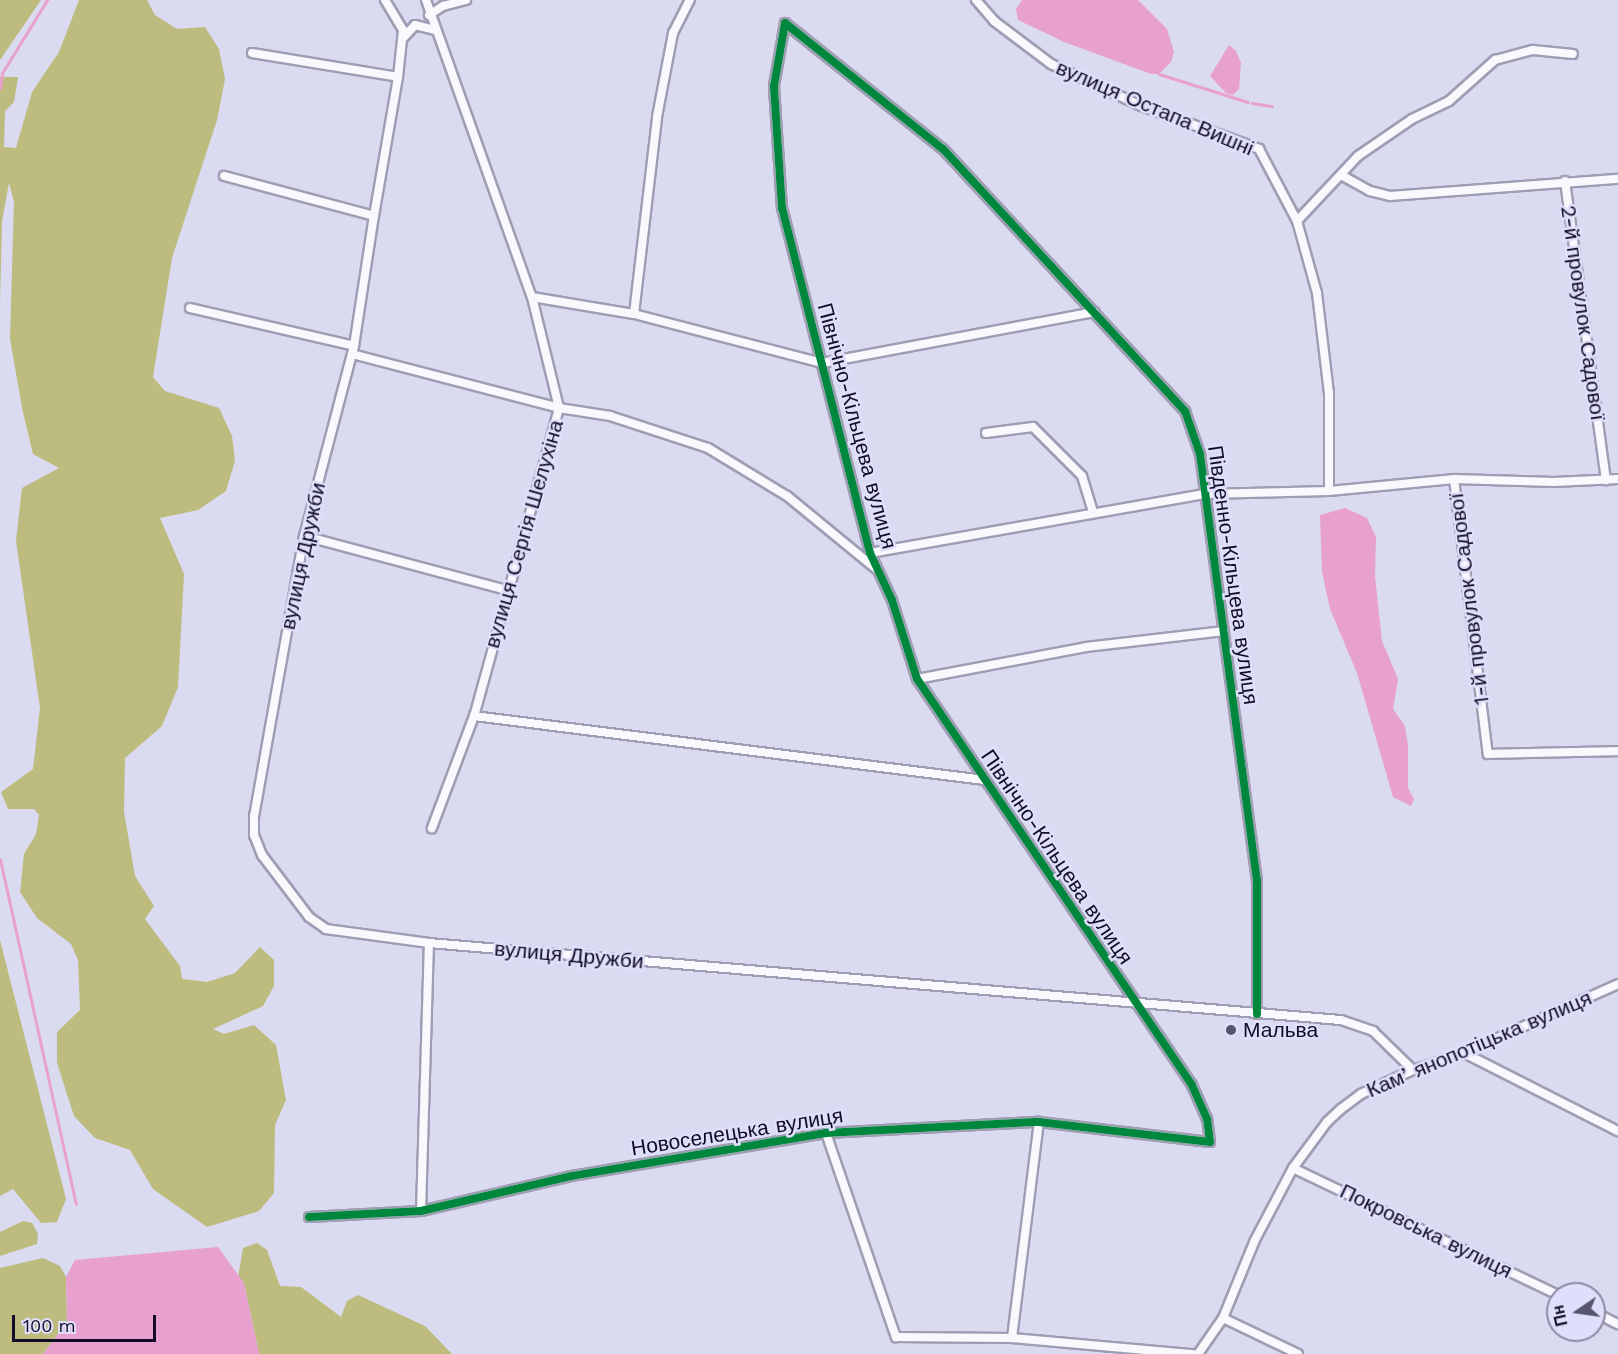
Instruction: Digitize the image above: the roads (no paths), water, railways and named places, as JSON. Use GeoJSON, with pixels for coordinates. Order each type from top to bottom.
{"type":"FeatureCollection","features":[{"type":"Feature","properties":{"kind":"street"},"geometry":{"type":"LineString","coordinates":[[385,0],[399,17],[404,37]]}},
{"type":"Feature","properties":{"kind":"street","name":"вулиця Сергія Шелухіна"},"geometry":{"type":"LineString","coordinates":[[426,0],[429,15],[532,297],[559,408],[529,525],[507,590],[474,716],[432,828]]}},
{"type":"Feature","properties":{"kind":"street"},"geometry":{"type":"LineString","coordinates":[[429,15],[443,6],[466,0]]}},
{"type":"Feature","properties":{"kind":"street"},"geometry":{"type":"LineString","coordinates":[[634,314],[657,117],[673,33],[690,0]]}},
{"type":"Feature","properties":{"kind":"street","name":"вулиця Остапа Вишні"},"geometry":{"type":"LineString","coordinates":[[976,0],[994,21],[1051,64],[1139,105],[1259,148],[1297,221],[1307,250],[1323,339],[1331,435],[1329,491]]}},
{"type":"Feature","properties":{"kind":"street","name":"Південно-Кільцева вулиця"},"geometry":{"type":"LineString","coordinates":[[785,23],[943,149],[1185,411],[1200,454],[1257,880],[1257,1014]]}},
{"type":"Feature","properties":{"kind":"street","name":"Північно-Кільцева вулиця"},"geometry":{"type":"LineString","coordinates":[[785,23],[774,86],[782,208],[870,553],[892,600],[918,680],[1132,1001],[1192,1084],[1205,1111],[1210,1142]]}},
{"type":"Feature","properties":{"kind":"street"},"geometry":{"type":"LineString","coordinates":[[404,37],[415,26],[435,30]]}},
{"type":"Feature","properties":{"kind":"street","name":"вулиця Дружби"},"geometry":{"type":"LineString","coordinates":[[404,37],[353,350],[304,536],[254,835],[262,855],[309,917],[326,929],[429,943],[1132,1001],[1363,1026],[1382,1038],[1413,1070]]}},
{"type":"Feature","properties":{"kind":"street"},"geometry":{"type":"LineString","coordinates":[[1297,221],[1358,156],[1389,134],[1449,101],[1495,60],[1533,50],[1573,54]]}},
{"type":"Feature","properties":{"kind":"street"},"geometry":{"type":"LineString","coordinates":[[252,53],[398,77]]}},
{"type":"Feature","properties":{"kind":"street"},"geometry":{"type":"LineString","coordinates":[[1341,175],[1370,191],[1390,196],[1565,181],[1618,179]]}},
{"type":"Feature","properties":{"kind":"street"},"geometry":{"type":"LineString","coordinates":[[224,176],[374,216]]}},
{"type":"Feature","properties":{"kind":"street","name":"2-й провулок Садової"},"geometry":{"type":"LineString","coordinates":[[1565,181],[1606,480]]}},
{"type":"Feature","properties":{"kind":"street"},"geometry":{"type":"LineString","coordinates":[[532,297],[634,314],[822,363],[1094,312]]}},
{"type":"Feature","properties":{"kind":"street"},"geometry":{"type":"LineString","coordinates":[[190,308],[353,350],[559,408],[610,416],[708,448],[787,496],[879,572]]}},
{"type":"Feature","properties":{"kind":"street"},"geometry":{"type":"LineString","coordinates":[[986,433],[1033,427],[1082,476],[1093,512]]}},
{"type":"Feature","properties":{"kind":"street"},"geometry":{"type":"LineString","coordinates":[[870,553],[1093,512],[1206,494],[1329,491],[1454,479]]}},
{"type":"Feature","properties":{"kind":"street","name":"1-й провулок Садової"},"geometry":{"type":"LineString","coordinates":[[1618,479],[1454,479],[1488,754],[1618,751]]}},
{"type":"Feature","properties":{"kind":"street"},"geometry":{"type":"LineString","coordinates":[[304,536],[507,590]]}},
{"type":"Feature","properties":{"kind":"street"},"geometry":{"type":"LineString","coordinates":[[918,680],[1086,647],[1224,631]]}},
{"type":"Feature","properties":{"kind":"street"},"geometry":{"type":"LineString","coordinates":[[474,716],[984,780]]}},
{"type":"Feature","properties":{"kind":"street"},"geometry":{"type":"LineString","coordinates":[[421,1211],[429,943]]}},
{"type":"Feature","properties":{"kind":"street","name":"Камʼянопотіцька вулиця"},"geometry":{"type":"LineString","coordinates":[[1198,1354],[1223,1318],[1254,1240],[1293,1168],[1327,1122],[1341,1109],[1361,1094],[1413,1070],[1464,1053],[1618,984]]}},
{"type":"Feature","properties":{"kind":"street"},"geometry":{"type":"LineString","coordinates":[[1464,1053],[1618,1131]]}},
{"type":"Feature","properties":{"kind":"street"},"geometry":{"type":"LineString","coordinates":[[1012,1338],[1039,1122]]}},
{"type":"Feature","properties":{"kind":"street","name":"Новоселецька вулиця"},"geometry":{"type":"LineString","coordinates":[[309,1217],[421,1211],[572,1176],[826,1133],[1039,1122],[1210,1142]]}},
{"type":"Feature","properties":{"kind":"street"},"geometry":{"type":"LineString","coordinates":[[826,1133],[896,1337],[1012,1338],[1193,1354]]}},
{"type":"Feature","properties":{"kind":"street","name":"Покровська вулиця"},"geometry":{"type":"LineString","coordinates":[[1293,1168],[1546,1289]]}},
{"type":"Feature","properties":{"kind":"street"},"geometry":{"type":"LineString","coordinates":[[1223,1318],[1298,1354]]}},
{"type":"Feature","properties":{"kind":"waterway"},"geometry":{"type":"LineString","coordinates":[[0,88],[2,73],[47,0]]}},
{"type":"Feature","properties":{"kind":"waterway"},"geometry":{"type":"LineString","coordinates":[[1159,74],[1248,102]]}},
{"type":"Feature","properties":{"kind":"waterway"},"geometry":{"type":"LineString","coordinates":[[1252,103],[1272,106]]}},
{"type":"Feature","properties":{"kind":"waterway"},"geometry":{"type":"LineString","coordinates":[[0,859],[76,1204]]}},
{"type":"Feature","properties":{"kind":"place","name":"Мальва"},"geometry":{"type":"Point","coordinates":[1231,1030]}}]}
